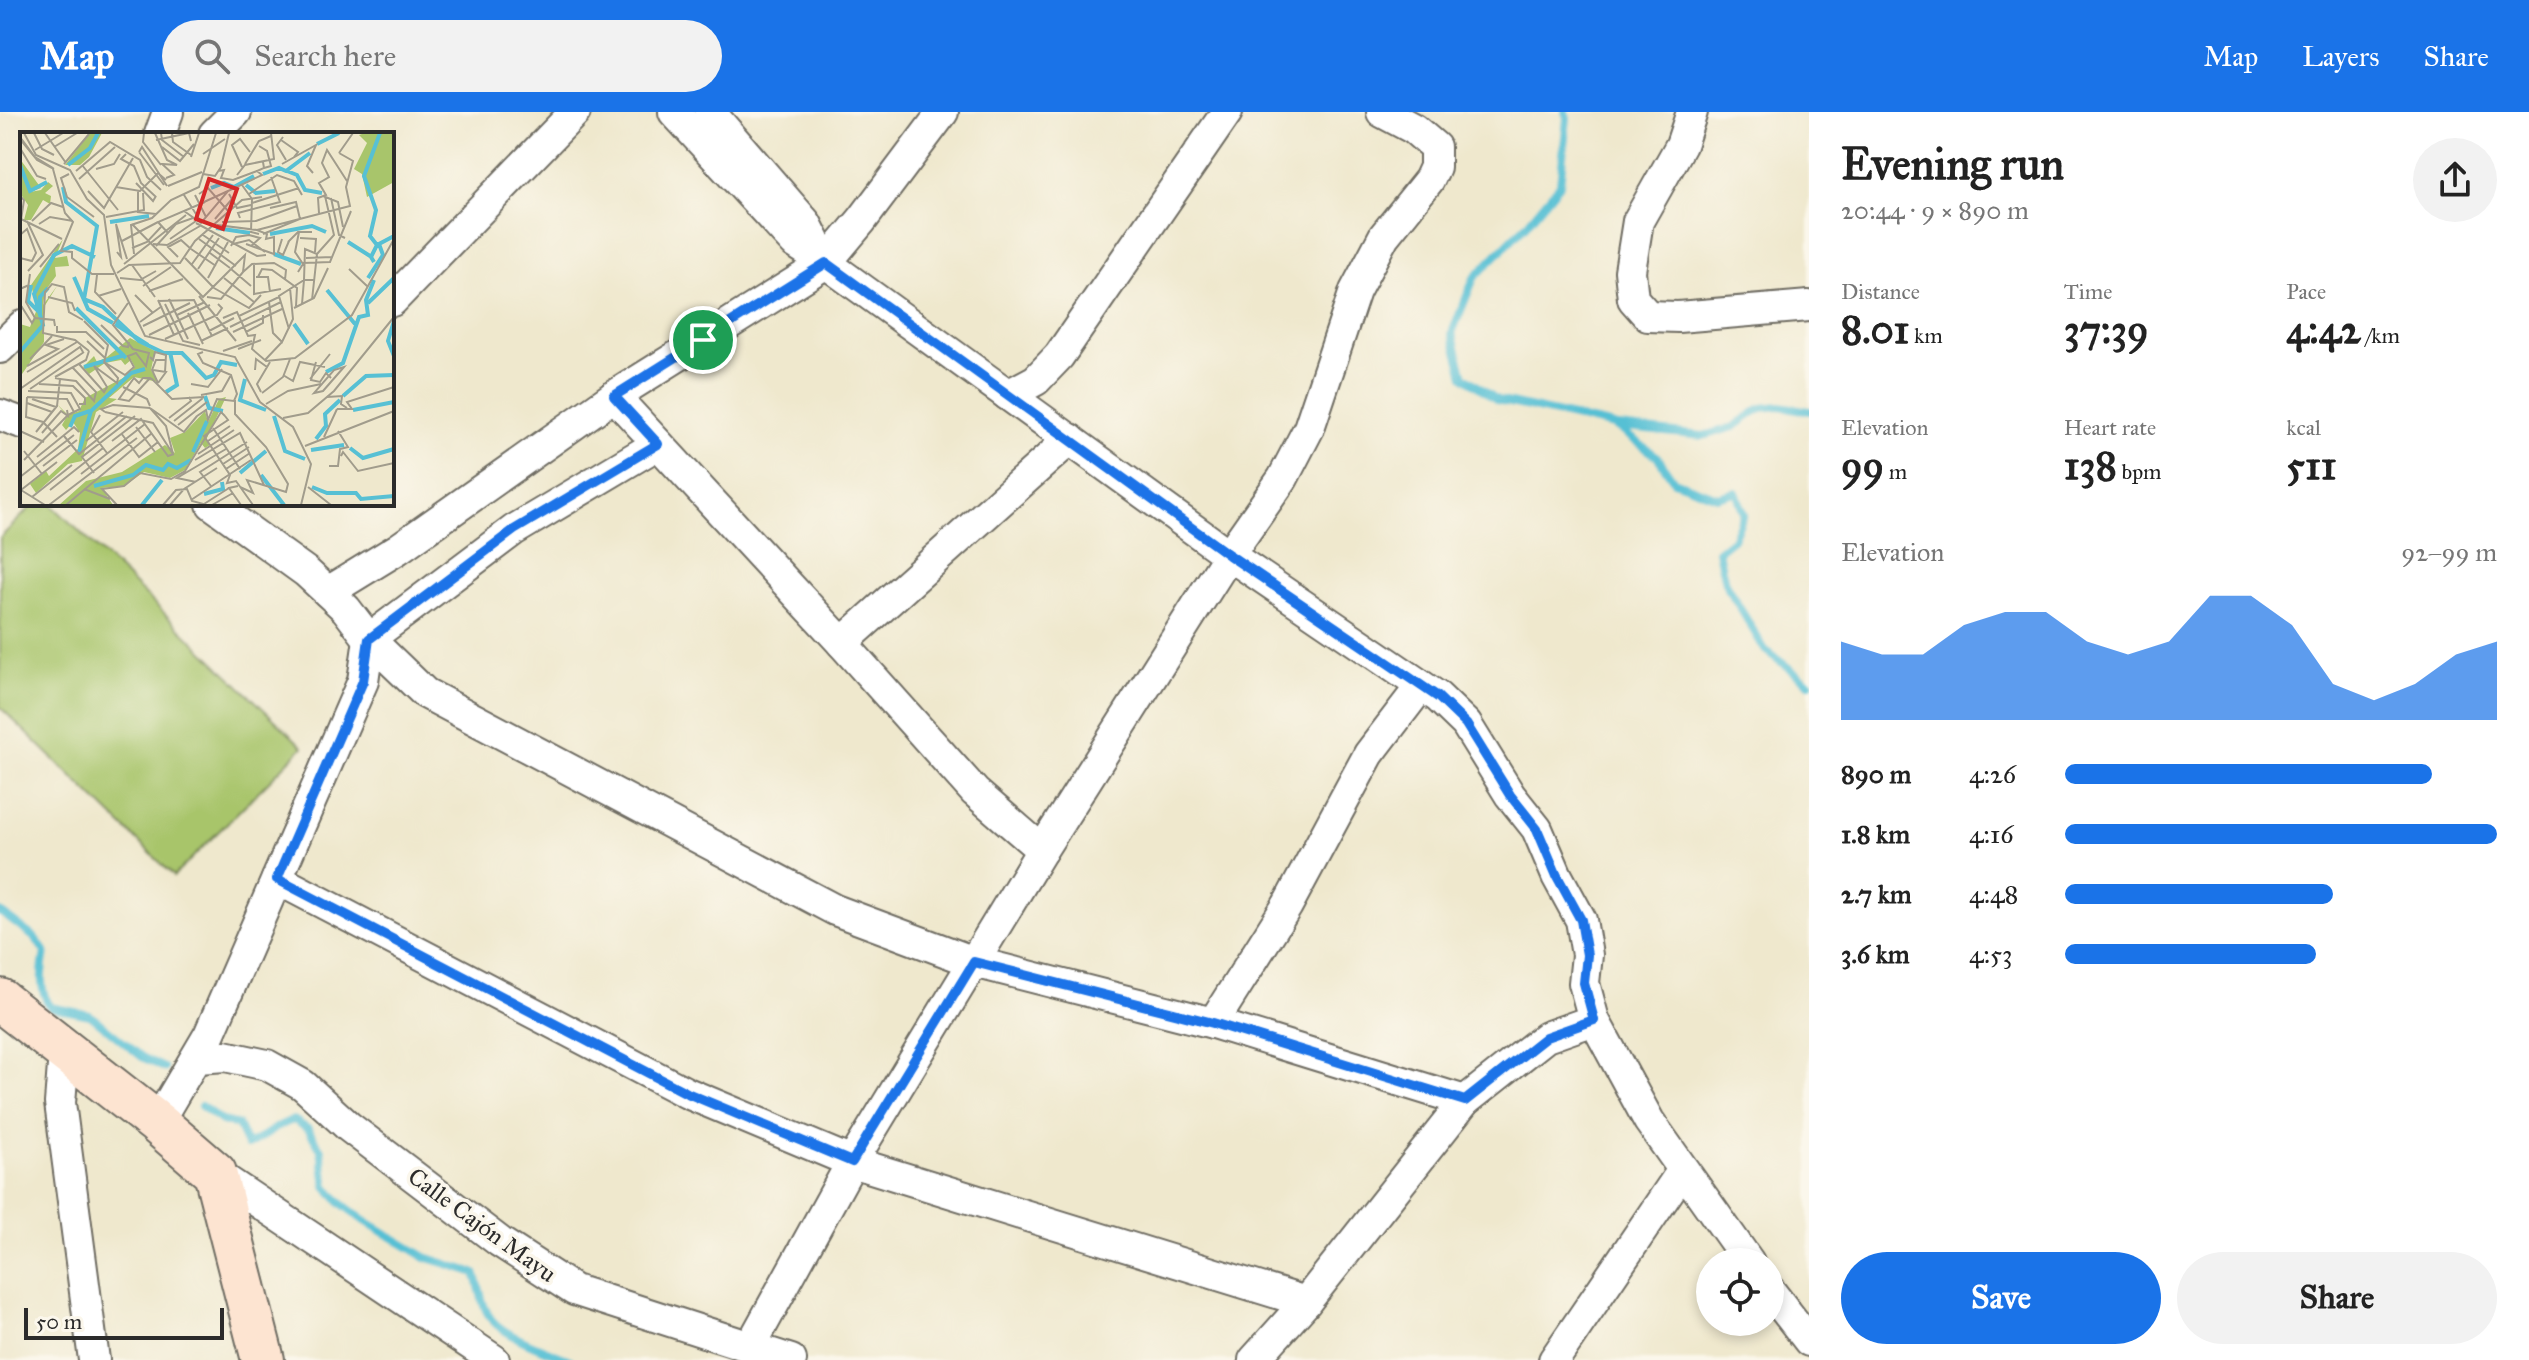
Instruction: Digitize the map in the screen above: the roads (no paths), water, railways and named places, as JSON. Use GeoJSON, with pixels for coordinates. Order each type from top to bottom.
{"type":"FeatureCollection","features":[{"type":"Feature","properties":{"kind":"street"},"geometry":{"type":"LineString","coordinates":[[161,132],[168,112]]}},
{"type":"Feature","properties":{"kind":"street"},"geometry":{"type":"LineString","coordinates":[[216,132],[236,112]]}},
{"type":"Feature","properties":{"kind":"street"},"geometry":{"type":"LineString","coordinates":[[394,299],[575,112]]}},
{"type":"Feature","properties":{"kind":"street"},"geometry":{"type":"LineString","coordinates":[[674,112],[795,243],[1229,555],[1438,697],[1466,724],[1510,795],[1537,829],[1557,876],[1581,920],[1587,955],[1584,983],[1594,1020],[1649,1121],[1739,1248]]}},
{"type":"Feature","properties":{"kind":"street"},"geometry":{"type":"LineString","coordinates":[[710,112],[806,223],[826,263]]}},
{"type":"Feature","properties":{"kind":"street"},"geometry":{"type":"LineString","coordinates":[[328,592],[398,549],[614,396],[826,263],[943,112]]}},
{"type":"Feature","properties":{"kind":"street"},"geometry":{"type":"LineString","coordinates":[[1008,395],[1036,380],[1059,356],[1227,112]]}},
{"type":"Feature","properties":{"kind":"street"},"geometry":{"type":"LineString","coordinates":[[750,1347],[852,1162],[1042,850],[1229,555],[1283,478],[1309,428],[1355,291],[1384,236],[1429,180],[1435,167],[1435,147],[1414,129],[1382,112]]}},
{"type":"Feature","properties":{"kind":"street"},"geometry":{"type":"LineString","coordinates":[[1692,112],[1681,145],[1638,221],[1630,271],[1633,299],[1648,316],[1678,317],[1809,306]]}},
{"type":"Feature","properties":{"kind":"street"},"geometry":{"type":"LineString","coordinates":[[0,348],[20,328]]}},
{"type":"Feature","properties":{"kind":"street"},"geometry":{"type":"LineString","coordinates":[[614,396],[975,792],[1042,850]]}},
{"type":"Feature","properties":{"kind":"street"},"geometry":{"type":"LineString","coordinates":[[0,415],[20,422]]}},
{"type":"Feature","properties":{"kind":"street"},"geometry":{"type":"LineString","coordinates":[[842,643],[1070,439]]}},
{"type":"Feature","properties":{"kind":"street"},"geometry":{"type":"LineString","coordinates":[[157,1123],[198,1058],[277,879],[363,681],[369,639],[514,530],[658,444]]}},
{"type":"Feature","properties":{"kind":"street"},"geometry":{"type":"LineString","coordinates":[[215,506],[306,572],[346,609],[369,639],[425,693],[835,910],[974,962],[1213,1023],[1465,1101]]}},
{"type":"Feature","properties":{"kind":"street"},"geometry":{"type":"LineString","coordinates":[[1213,1023],[1287,906],[1369,754],[1421,686]]}},
{"type":"Feature","properties":{"kind":"street"},"geometry":{"type":"LineString","coordinates":[[277,879],[687,1093],[852,1162],[1306,1302]]}},
{"type":"Feature","properties":{"kind":"street"},"geometry":{"type":"LineString","coordinates":[[0,1000],[157,1123],[215,1173],[494,1360]]}},
{"type":"Feature","properties":{"kind":"street"},"geometry":{"type":"LineString","coordinates":[[1254,1360],[1306,1302],[1465,1101],[1546,1037],[1594,1020]]}},
{"type":"Feature","properties":{"kind":"street"},"geometry":{"type":"LineString","coordinates":[[64,1053],[60,1103],[94,1360]]}},
{"type":"Feature","properties":{"kind":"street","name":"Calle Cajón Mayu"},"geometry":{"type":"LineString","coordinates":[[198,1058],[225,1056],[267,1065],[303,1085],[349,1127],[500,1242],[574,1290],[791,1360]]}},
{"type":"Feature","properties":{"kind":"street"},"geometry":{"type":"LineString","coordinates":[[1554,1360],[1683,1170]]}},
{"type":"Feature","properties":{"kind":"street"},"geometry":{"type":"LineString","coordinates":[[215,1173],[263,1360]]}},
{"type":"Feature","properties":{"kind":"street"},"geometry":{"type":"LineString","coordinates":[[1784,1309],[1809,1341]]}},
{"type":"Feature","properties":{"kind":"waterway"},"geometry":{"type":"LineString","coordinates":[[1565,112],[1567,118],[1560,184],[1526,225],[1474,278],[1452,333],[1464,376],[1497,400],[1614,426],[1657,456],[1674,481],[1717,497],[1736,492],[1744,514],[1733,539],[1718,551],[1725,583],[1765,650],[1809,683]]}},
{"type":"Feature","properties":{"kind":"waterway"},"geometry":{"type":"LineString","coordinates":[[1618,427],[1703,436],[1734,427],[1761,408],[1780,406],[1809,411]]}},
{"type":"Feature","properties":{"kind":"waterway"},"geometry":{"type":"LineString","coordinates":[[0,912],[35,938],[45,952],[42,981],[50,1007],[90,1015],[142,1057],[164,1068]]}},
{"type":"Feature","properties":{"kind":"waterway"},"geometry":{"type":"LineString","coordinates":[[201,1106],[222,1121],[238,1125],[247,1145],[294,1120],[308,1129],[321,1150],[326,1186],[341,1203],[425,1257],[475,1273],[492,1320],[507,1332],[570,1360]]}}]}
